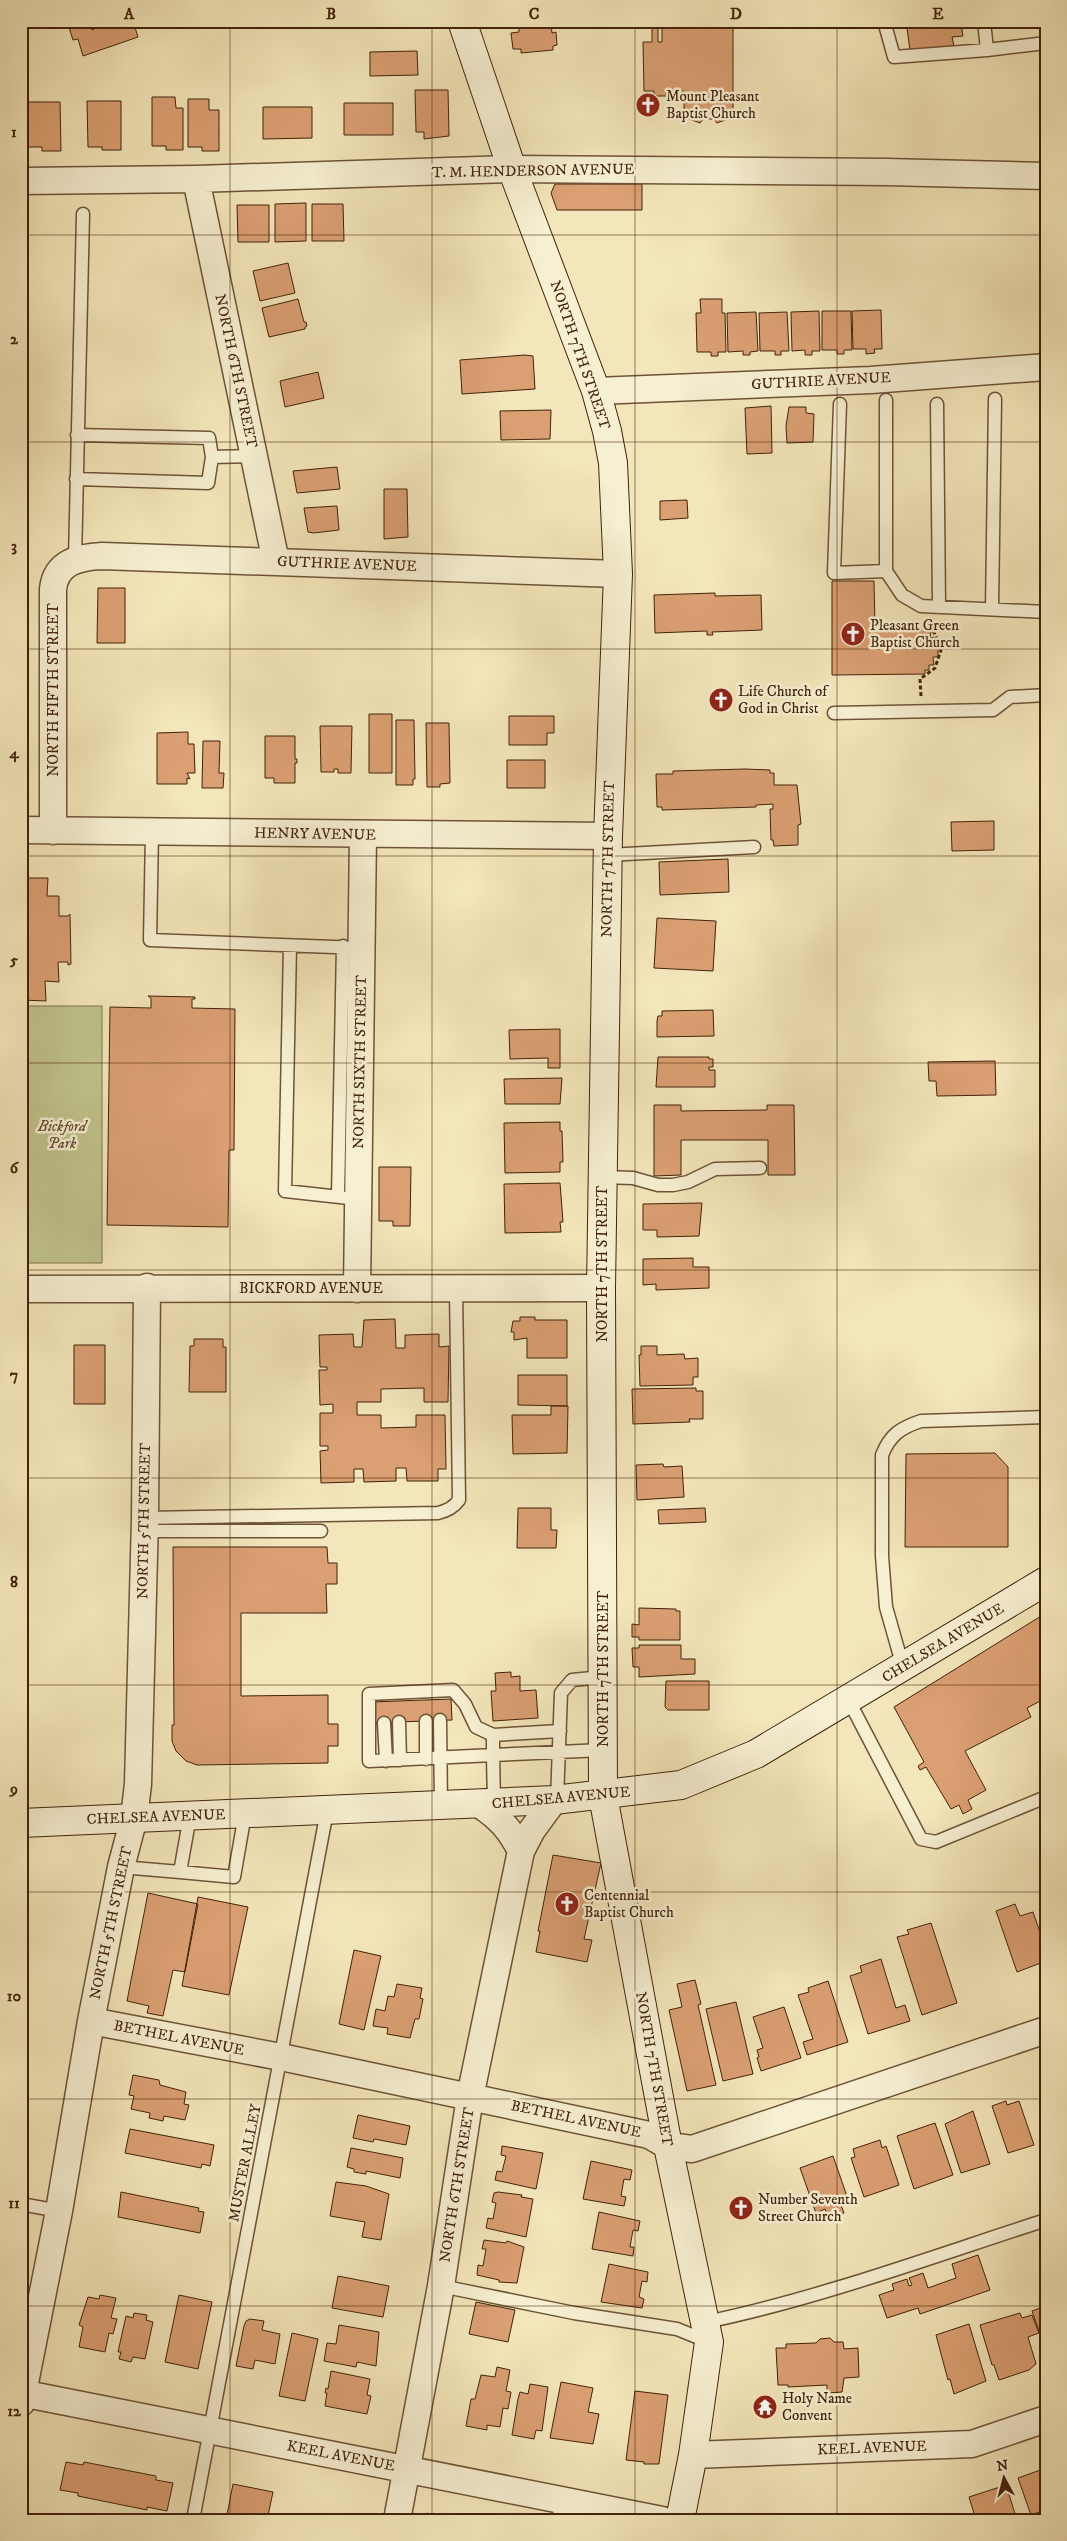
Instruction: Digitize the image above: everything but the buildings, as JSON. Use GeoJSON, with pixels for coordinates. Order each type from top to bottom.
{"type":"FeatureCollection","features":[{"type":"Feature","properties":{"kind":"street","name":"NORTH 7TH STREET"},"geometry":{"type":"LineString","coordinates":[[462,21],[512,169],[596,391],[608,431],[612,463],[618,574],[608,846],[602,1176],[603,1796],[668,2146],[708,2332],[693,2454],[680,2520]]}},
{"type":"Feature","properties":{"kind":"street","name":"T. M. HENDERSON AVENUE"},"geometry":{"type":"LineString","coordinates":[[21,181],[196,179],[512,169],[888,172],[1046,176]]}},
{"type":"Feature","properties":{"kind":"street","name":"NORTH 6TH STREET"},"geometry":{"type":"LineString","coordinates":[[196,179],[276,562]]}},
{"type":"Feature","properties":{"kind":"street","name":"GUTHRIE AVENUE"},"geometry":{"type":"LineString","coordinates":[[596,391],[871,380],[1046,367]]}},
{"type":"Feature","properties":{"kind":"street","name":"GUTHRIE AVENUE"},"geometry":{"type":"LineString","coordinates":[[76,559],[102,556],[618,574]]}},
{"type":"Feature","properties":{"kind":"street","name":"NORTH FIFTH STREET"},"geometry":{"type":"LineString","coordinates":[[53,831],[53,589],[58,571],[76,559]]}},
{"type":"Feature","properties":{"kind":"street","name":"HENRY AVENUE"},"geometry":{"type":"LineString","coordinates":[[21,830],[363,834],[608,846]]}},
{"type":"Feature","properties":{"kind":"street","name":"NORTH SIXTH STREET"},"geometry":{"type":"LineString","coordinates":[[357,1289],[348,1197],[352,947],[363,834]]}},
{"type":"Feature","properties":{"kind":"street","name":"BICKFORD AVENUE"},"geometry":{"type":"LineString","coordinates":[[21,1289],[147,1287],[456,1290],[601,1288]]}},
{"type":"Feature","properties":{"kind":"street","name":"NORTH 5TH STREET"},"geometry":{"type":"LineString","coordinates":[[22,2396],[59,2211],[91,2021],[121,1867],[134,1818],[138,1784],[145,1524],[147,1287]]}},
{"type":"Feature","properties":{"kind":"street","name":"CHELSEA AVENUE"},"geometry":{"type":"LineString","coordinates":[[21,1823],[486,1804],[603,1796],[682,1786],[756,1754],[1046,1581]]}},
{"type":"Feature","properties":{"kind":"street","name":"NORTH 6TH STREET"},"geometry":{"type":"LineString","coordinates":[[397,2520],[441,2286],[470,2097],[521,1850],[532,1830],[556,1800]]}},
{"type":"Feature","properties":{"kind":"street"},"geometry":{"type":"LineString","coordinates":[[486,1804],[510,1830],[521,1850]]}},
{"type":"Feature","properties":{"kind":"street","name":"BETHEL AVENUE"},"geometry":{"type":"LineString","coordinates":[[91,2021],[281,2057],[649,2134],[668,2146],[692,2149],[1046,2030]]}},
{"type":"Feature","properties":{"kind":"street","name":"KEEL AVENUE"},"geometry":{"type":"LineString","coordinates":[[22,2396],[407,2469],[560,2510],[662,2520]]}},
{"type":"Feature","properties":{"kind":"street","name":"KEEL AVENUE"},"geometry":{"type":"LineString","coordinates":[[693,2454],[972,2444],[1046,2419]]}},
{"type":"Feature","properties":{"kind":"lane"},"geometry":{"type":"LineString","coordinates":[[884,21],[894,57],[987,50],[1046,43]]}},
{"type":"Feature","properties":{"kind":"lane"},"geometry":{"type":"LineString","coordinates":[[984,21],[987,50]]}},
{"type":"Feature","properties":{"kind":"lane"},"geometry":{"type":"LineString","coordinates":[[76,559],[76,479],[83,214]]}},
{"type":"Feature","properties":{"kind":"lane"},"geometry":{"type":"LineString","coordinates":[[992,609],[995,399]]}},
{"type":"Feature","properties":{"kind":"lane"},"geometry":{"type":"LineString","coordinates":[[886,400],[886,570],[902,595],[921,606],[1046,612]]}},
{"type":"Feature","properties":{"kind":"lane"},"geometry":{"type":"LineString","coordinates":[[840,404],[834,573],[886,570]]}},
{"type":"Feature","properties":{"kind":"lane"},"geometry":{"type":"LineString","coordinates":[[937,404],[939,607]]}},
{"type":"Feature","properties":{"kind":"lane"},"geometry":{"type":"LineString","coordinates":[[76,479],[208,483],[212,457],[208,438],[77,435]]}},
{"type":"Feature","properties":{"kind":"lane"},"geometry":{"type":"LineString","coordinates":[[212,457],[254,456]]}},
{"type":"Feature","properties":{"kind":"lane"},"geometry":{"type":"LineString","coordinates":[[834,713],[993,710],[1010,697],[1046,695]]}},
{"type":"Feature","properties":{"kind":"lane"},"geometry":{"type":"LineString","coordinates":[[152,832],[150,940],[352,947]]}},
{"type":"Feature","properties":{"kind":"lane"},"geometry":{"type":"LineString","coordinates":[[608,846],[754,847]]}},
{"type":"Feature","properties":{"kind":"lane"},"geometry":{"type":"LineString","coordinates":[[290,946],[285,1191],[348,1197]]}},
{"type":"Feature","properties":{"kind":"lane"},"geometry":{"type":"LineString","coordinates":[[602,1176],[633,1178],[658,1185],[673,1185],[688,1182],[715,1169],[760,1168]]}},
{"type":"Feature","properties":{"kind":"lane"},"geometry":{"type":"LineString","coordinates":[[145,1524],[438,1513],[455,1505],[460,1500],[456,1290]]}},
{"type":"Feature","properties":{"kind":"lane"},"geometry":{"type":"LineString","coordinates":[[903,1667],[886,1607],[882,1556],[882,1455],[887,1442],[904,1427],[921,1421],[1046,1417]]}},
{"type":"Feature","properties":{"kind":"lane"},"geometry":{"type":"LineString","coordinates":[[145,1524],[321,1531]]}},
{"type":"Feature","properties":{"kind":"lane"},"geometry":{"type":"LineString","coordinates":[[556,1800],[560,1750],[561,1693],[572,1680],[603,1677]]}},
{"type":"Feature","properties":{"kind":"lane"},"geometry":{"type":"LineString","coordinates":[[560,1731],[493,1735],[476,1727],[465,1704],[453,1690],[440,1695],[384,1698],[369,1694],[369,1762],[560,1750],[603,1750]]}},
{"type":"Feature","properties":{"kind":"lane"},"geometry":{"type":"LineString","coordinates":[[848,1699],[921,1839],[936,1842],[1046,1797]]}},
{"type":"Feature","properties":{"kind":"lane"},"geometry":{"type":"LineString","coordinates":[[440,1720],[440,1806]]}},
{"type":"Feature","properties":{"kind":"lane"},"geometry":{"type":"LineString","coordinates":[[426,1721],[426,1758]]}},
{"type":"Feature","properties":{"kind":"lane"},"geometry":{"type":"LineString","coordinates":[[399,1722],[400,1760]]}},
{"type":"Feature","properties":{"kind":"lane"},"geometry":{"type":"LineString","coordinates":[[384,1723],[386,1761]]}},
{"type":"Feature","properties":{"kind":"lane"},"geometry":{"type":"LineString","coordinates":[[486,1804],[494,1755],[493,1735]]}},
{"type":"Feature","properties":{"kind":"lane","name":"MUSTER ALLEY"},"geometry":{"type":"LineString","coordinates":[[193,2520],[327,1811]]}},
{"type":"Feature","properties":{"kind":"lane"},"geometry":{"type":"LineString","coordinates":[[121,1867],[234,1877],[245,1814]]}},
{"type":"Feature","properties":{"kind":"lane"},"geometry":{"type":"LineString","coordinates":[[180,1872],[190,1816]]}},
{"type":"Feature","properties":{"kind":"lane"},"geometry":{"type":"LineString","coordinates":[[21,2204],[59,2211]]}},
{"type":"Feature","properties":{"kind":"lane"},"geometry":{"type":"LineString","coordinates":[[441,2286],[574,2313],[708,2332],[746,2314],[841,2286],[1046,2220]]}},
{"type":"Feature","properties":{"kind":"path"},"geometry":{"type":"LineString","coordinates":[[921,606],[920,624],[928,626],[934,632],[941,650],[935,668],[920,679],[921,712]]}},
{"type":"Feature","properties":{"kind":"green space","name":"Bickford Park"},"geometry":{"type":"Polygon","coordinates":[[[21,1006],[102,1006],[102,1263],[21,1263],[21,1006]]]}},
{"type":"Feature","properties":{"kind":"place","name":"Mount Pleasant Baptist Church"},"geometry":{"type":"Point","coordinates":[648,105]}},
{"type":"Feature","properties":{"kind":"place","name":"Pleasant Green Baptist Church"},"geometry":{"type":"Point","coordinates":[853,634]}},
{"type":"Feature","properties":{"kind":"place","name":"Life Church of God in Christ"},"geometry":{"type":"Point","coordinates":[721,700]}},
{"type":"Feature","properties":{"kind":"place","name":"Centennial Baptist Church"},"geometry":{"type":"Point","coordinates":[567,1904]}},
{"type":"Feature","properties":{"kind":"place","name":"Number Seventh Street Church"},"geometry":{"type":"Point","coordinates":[741,2208]}},
{"type":"Feature","properties":{"kind":"place","name":"Holy Name Convent"},"geometry":{"type":"Point","coordinates":[765,2407]}}]}
